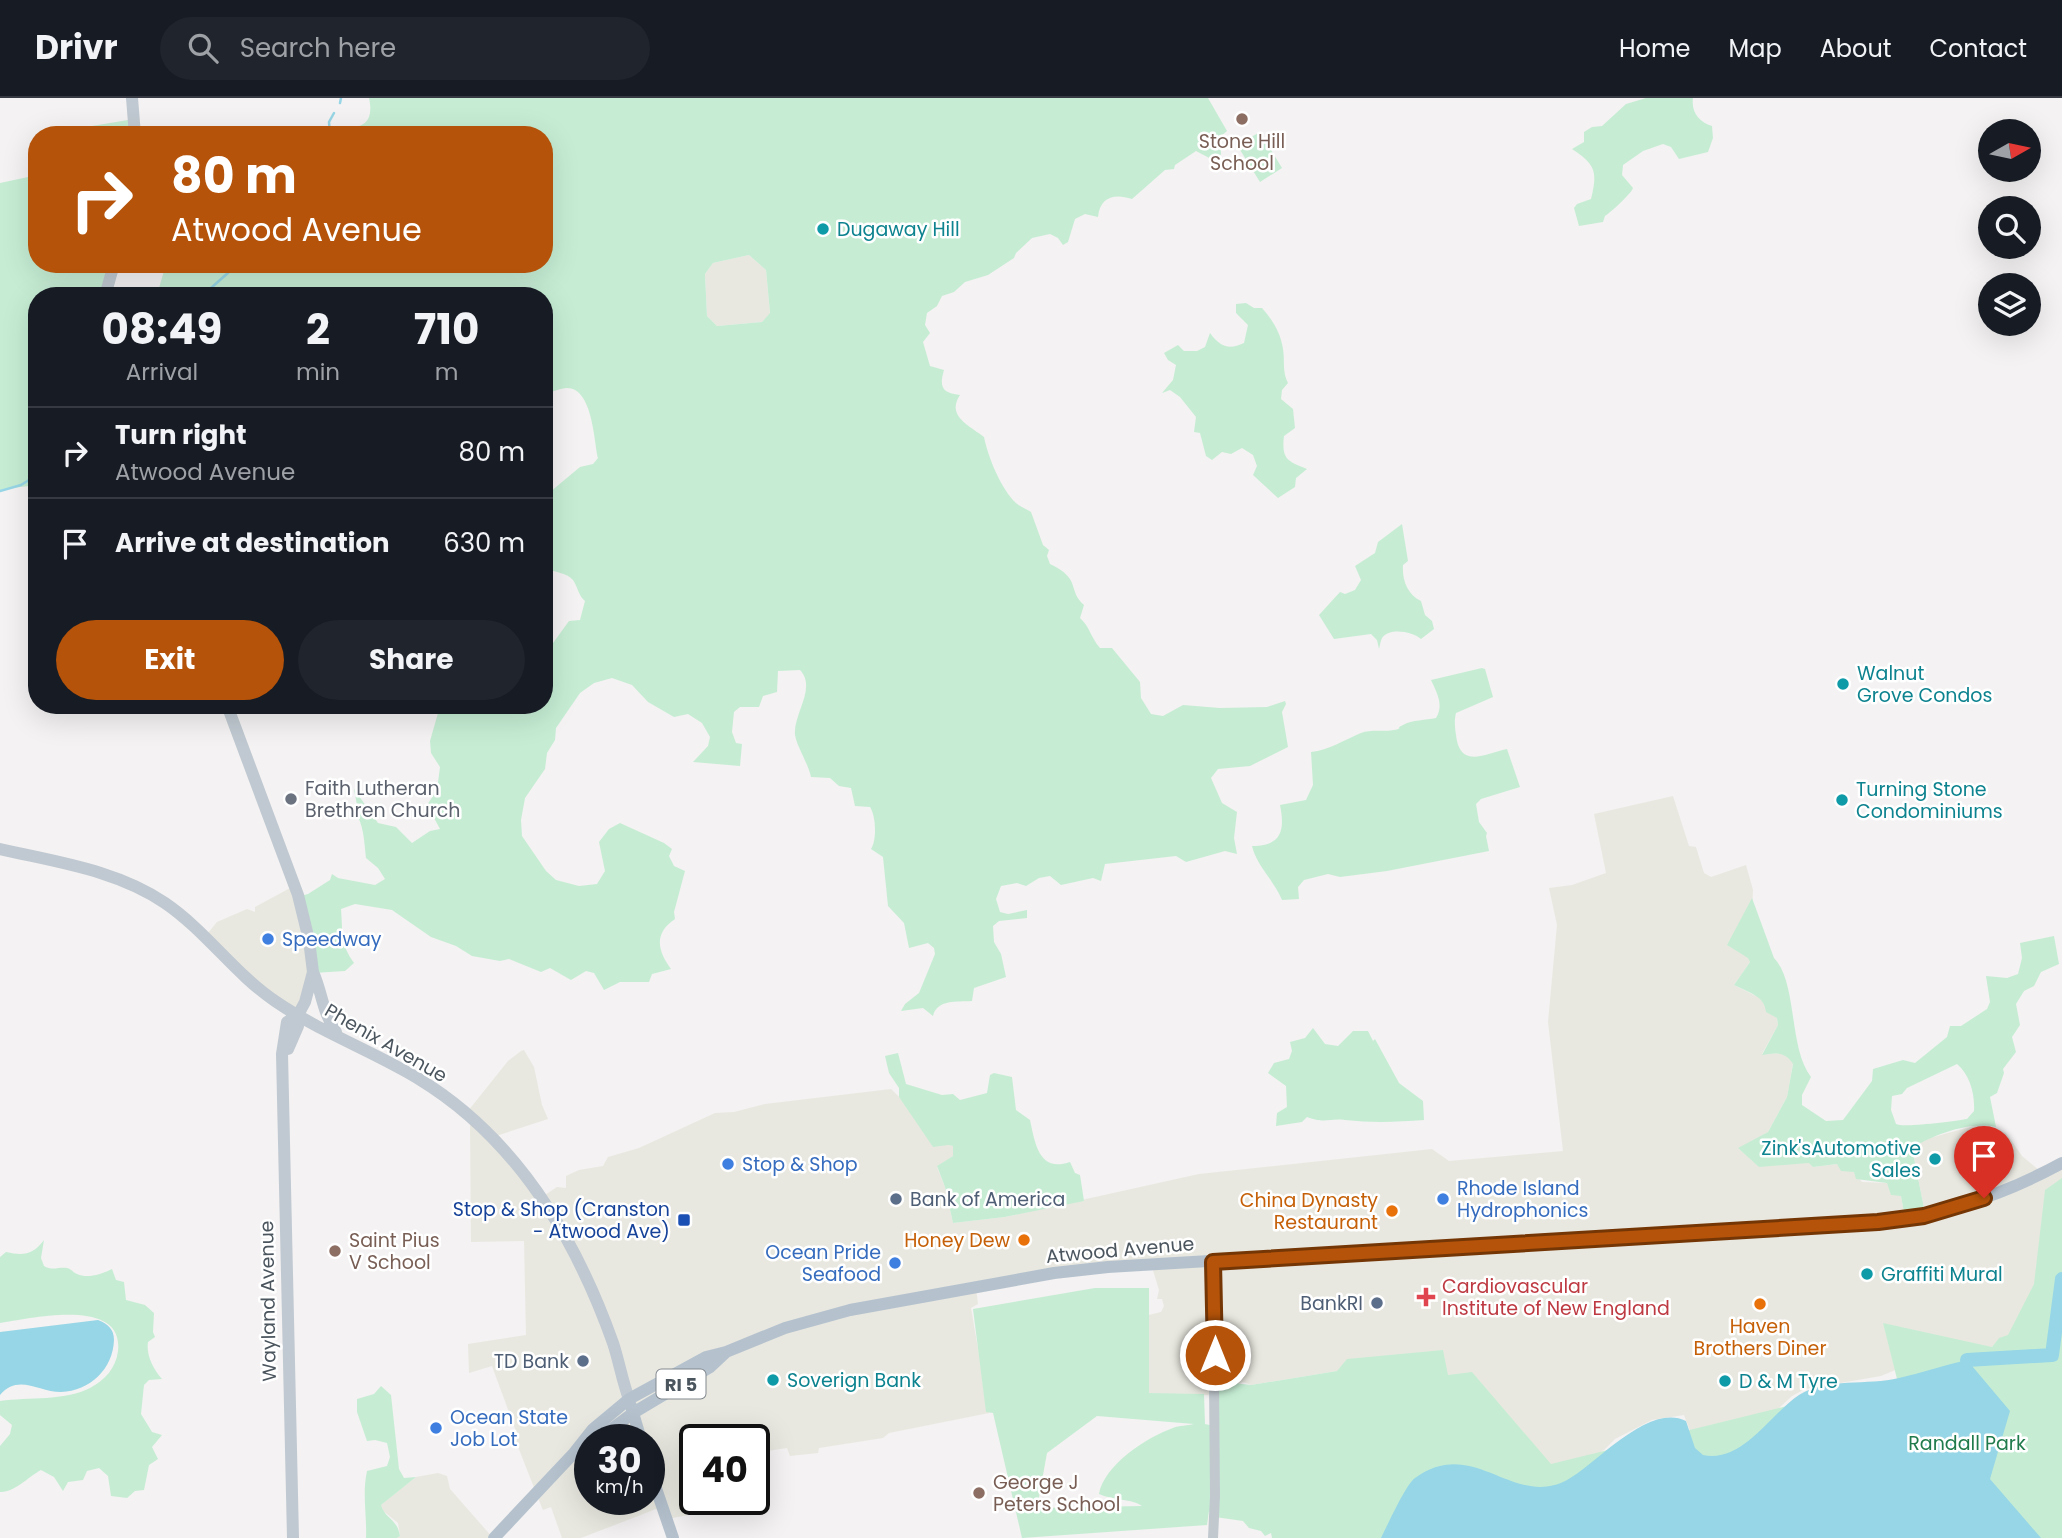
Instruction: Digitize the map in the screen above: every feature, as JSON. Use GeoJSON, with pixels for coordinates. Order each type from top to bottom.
{"type":"FeatureCollection","features":[{"type":"Feature","properties":{"kind":"main road"},"geometry":{"type":"LineString","coordinates":[[132,98],[134,126]]}},
{"type":"Feature","properties":{"kind":"main road"},"geometry":{"type":"LineString","coordinates":[[230,714],[298,894],[306,923],[313,972],[321,991],[325,1015],[338,1035]]}},
{"type":"Feature","properties":{"kind":"main road","name":"Phenix Avenue"},"geometry":{"type":"LineString","coordinates":[[0,849],[115,878],[140,888],[167,904],[271,999],[422,1081],[491,1135],[556,1219],[575,1256],[614,1345],[636,1424]]}},
{"type":"Feature","properties":{"kind":"main road","name":"Wayland Avenue"},"geometry":{"type":"LineString","coordinates":[[293,1538],[284,1063],[288,1044],[298,1026],[298,1015],[313,972]]}},
{"type":"Feature","properties":{"kind":"main road","name":"Atwood Avenue"},"geometry":{"type":"LineString","coordinates":[[618,1424],[706,1357],[726,1352],[778,1330],[850,1310],[1054,1273],[1886,1221],[1963,1206],[2018,1185],[2062,1163]]}},
{"type":"Feature","properties":{"kind":"main road","name":"Atwood Avenue"},"geometry":{"type":"LineString","coordinates":[[599,1424],[629,1399],[681,1376]]}},
{"type":"Feature","properties":{"kind":"main road","name":"Atwood Avenue"},"geometry":{"type":"LineString","coordinates":[[494,1538],[574,1452]]}},
{"type":"Feature","properties":{"kind":"main road"},"geometry":{"type":"LineString","coordinates":[[665,1515],[673,1538]]}},
{"type":"Feature","properties":{"kind":"street"},"geometry":{"type":"LineString","coordinates":[[1213,1262],[1216,1496],[1213,1538]]}},
{"type":"Feature","properties":{"kind":"shaded area"},"geometry":{"type":"Polygon","coordinates":[[[749,255],[766,270],[770,314],[762,322],[717,326],[707,316],[705,274],[713,263],[749,255]]]}},
{"type":"Feature","properties":{"kind":"shaded area"},"geometry":{"type":"Polygon","coordinates":[[[1673,796],[1689,846],[1696,847],[1704,873],[1711,877],[1746,865],[1753,890],[1750,962],[1734,985],[1760,998],[1777,1018],[1778,1025],[1762,1054],[1783,1053],[1789,1056],[1793,1063],[1787,1097],[1768,1132],[1739,1149],[1756,1162],[1810,1163],[1813,1167],[1837,1164],[1854,1172],[1862,1182],[1887,1183],[1901,1195],[1905,1218],[1925,1213],[1912,1148],[1926,1139],[1981,1124],[2006,1133],[2022,1156],[2040,1171],[2062,1159],[2062,1279],[2045,1321],[1999,1341],[1985,1353],[1912,1363],[1881,1376],[1805,1389],[1792,1396],[1735,1449],[1695,1444],[1684,1415],[1652,1420],[1615,1439],[1604,1450],[1560,1480],[1454,1389],[1337,1371],[1251,1385],[1243,1382],[1215,1395],[1148,1395],[1149,1315],[1161,1312],[1164,1306],[1162,1299],[1157,1299],[1159,1290],[1152,1267],[976,1288],[978,1304],[971,1308],[989,1413],[889,1433],[883,1438],[819,1448],[818,1453],[790,1456],[787,1448],[770,1451],[770,1424],[679,1424],[679,1515],[688,1515],[667,1519],[663,1515],[665,1515],[665,1424],[574,1424],[574,1515],[640,1515],[581,1538],[562,1538],[551,1507],[543,1510],[515,1439],[517,1434],[492,1366],[469,1373],[468,1344],[526,1335],[524,1241],[471,1242],[470,1123],[464,1116],[508,1061],[521,1051],[524,1050],[534,1067],[542,1105],[548,1119],[493,1137],[542,1197],[557,1187],[566,1188],[566,1176],[579,1170],[603,1166],[608,1157],[639,1148],[715,1113],[734,1112],[765,1104],[891,1089],[948,1145],[953,1146],[953,1156],[937,1167],[945,1187],[953,1223],[1005,1217],[1199,1174],[1432,1149],[1449,1161],[1563,1151],[1548,1022],[1557,925],[1549,888],[1572,885],[1606,873],[1594,814],[1673,796]]]}},
{"type":"Feature","properties":{"kind":"shaded area"},"geometry":{"type":"Polygon","coordinates":[[[292,887],[313,973],[300,1016],[204,938],[217,922],[247,909],[255,912],[255,907],[292,887]]]}},
{"type":"Feature","properties":{"kind":"shaded area"},"geometry":{"type":"Polygon","coordinates":[[[438,1473],[447,1476],[450,1489],[493,1538],[397,1538],[400,1536],[398,1523],[382,1510],[380,1505],[416,1477],[438,1473]]]}},
{"type":"Feature","properties":{"kind":"green space"},"geometry":{"type":"Polygon","coordinates":[[[369,98],[1208,98],[1227,131],[1220,137],[1221,154],[1217,162],[1196,151],[1175,165],[1174,169],[1165,170],[1132,199],[1119,196],[1109,198],[1099,210],[1098,217],[1085,214],[1075,219],[1068,242],[1063,245],[1058,238],[1050,234],[1032,238],[1014,258],[988,275],[965,282],[954,292],[942,296],[937,306],[927,313],[925,325],[930,333],[923,342],[930,366],[944,370],[943,388],[949,393],[960,395],[956,402],[957,414],[984,437],[992,463],[1005,490],[1016,503],[1031,512],[1043,545],[1049,550],[1047,556],[1050,564],[1060,569],[1070,580],[1084,605],[1080,618],[1100,648],[1112,648],[1140,682],[1141,698],[1151,714],[1163,716],[1183,705],[1220,708],[1267,707],[1285,701],[1282,712],[1288,747],[1250,766],[1218,769],[1211,778],[1222,803],[1237,812],[1234,838],[1237,854],[1225,851],[1186,862],[1176,856],[1105,864],[1101,881],[1093,878],[1061,885],[1050,876],[1039,878],[1026,886],[1017,883],[1001,886],[996,899],[1000,912],[1008,914],[1027,910],[1027,918],[999,921],[993,926],[994,942],[1001,954],[1006,977],[974,988],[972,1001],[943,1004],[933,1016],[923,1008],[901,1011],[905,1004],[919,993],[935,954],[934,948],[928,943],[909,948],[904,923],[888,906],[883,857],[871,849],[875,828],[870,807],[855,806],[851,788],[839,786],[830,778],[811,777],[795,735],[806,685],[800,670],[778,671],[777,692],[763,696],[759,707],[740,707],[734,712],[732,732],[736,743],[742,744],[740,766],[693,762],[708,746],[710,737],[702,723],[688,714],[674,717],[648,702],[632,685],[612,678],[594,683],[580,693],[556,728],[555,740],[547,753],[545,769],[525,798],[521,820],[522,836],[546,871],[556,880],[579,886],[597,884],[605,871],[599,842],[609,829],[620,823],[672,849],[669,856],[674,866],[685,871],[674,912],[675,919],[664,930],[660,942],[663,955],[671,969],[652,974],[649,982],[620,982],[604,990],[594,973],[586,971],[571,980],[550,968],[541,972],[509,959],[500,961],[472,956],[456,946],[431,937],[392,910],[355,904],[341,909],[344,944],[354,963],[345,971],[313,973],[297,897],[308,894],[330,880],[332,874],[338,878],[375,885],[385,879],[378,868],[366,858],[362,827],[354,809],[357,805],[354,789],[378,823],[396,827],[412,843],[430,831],[440,829],[427,805],[437,790],[440,767],[431,753],[430,741],[438,714],[553,714],[553,643],[569,621],[580,620],[585,601],[573,580],[553,571],[553,490],[580,467],[593,464],[598,458],[587,405],[575,390],[566,388],[553,392],[553,287],[159,287],[163,273],[553,273],[553,126],[358,126],[368,119],[369,98]],[[749,255],[713,263],[705,274],[707,316],[717,326],[762,322],[770,313],[766,270],[749,255]]]}},
{"type":"Feature","properties":{"kind":"green space"},"geometry":{"type":"Polygon","coordinates":[[[1646,98],[1693,98],[1693,108],[1697,116],[1712,126],[1713,138],[1708,152],[1679,159],[1671,147],[1663,144],[1643,151],[1623,165],[1622,175],[1633,188],[1629,194],[1605,216],[1603,222],[1579,226],[1574,208],[1577,204],[1591,199],[1594,175],[1586,159],[1572,149],[1584,142],[1584,132],[1592,127],[1602,126],[1626,104],[1646,98]]]}},
{"type":"Feature","properties":{"kind":"green space"},"geometry":{"type":"Polygon","coordinates":[[[134,119],[134,126],[92,126],[134,119]]]}},
{"type":"Feature","properties":{"kind":"green space"},"geometry":{"type":"Polygon","coordinates":[[[1260,132],[1282,168],[1260,182],[1237,145],[1260,132]]]}},
{"type":"Feature","properties":{"kind":"green space"},"geometry":{"type":"Polygon","coordinates":[[[28,177],[28,273],[112,273],[108,287],[28,287],[28,486],[4,489],[0,492],[0,183],[28,177]]]}},
{"type":"Feature","properties":{"kind":"green space"},"geometry":{"type":"Polygon","coordinates":[[[1246,303],[1254,308],[1262,308],[1280,337],[1288,383],[1282,390],[1281,399],[1293,409],[1295,428],[1284,436],[1284,451],[1291,462],[1307,469],[1296,478],[1295,487],[1278,498],[1253,475],[1257,466],[1253,455],[1242,448],[1231,454],[1222,452],[1212,460],[1206,456],[1200,433],[1194,432],[1196,417],[1180,397],[1170,390],[1162,393],[1173,380],[1176,365],[1168,360],[1164,353],[1178,345],[1184,351],[1197,351],[1205,347],[1210,333],[1225,346],[1244,343],[1248,325],[1236,313],[1236,304],[1246,303]]]}},
{"type":"Feature","properties":{"kind":"green space"},"geometry":{"type":"Polygon","coordinates":[[[1402,524],[1408,561],[1403,565],[1403,576],[1412,595],[1421,601],[1425,615],[1432,621],[1434,629],[1421,639],[1413,634],[1390,633],[1382,638],[1379,649],[1377,640],[1371,634],[1334,639],[1319,615],[1340,592],[1345,594],[1355,590],[1361,580],[1355,566],[1375,553],[1378,542],[1402,524]]]}},
{"type":"Feature","properties":{"kind":"green space"},"geometry":{"type":"Polygon","coordinates":[[[1485,669],[1493,697],[1456,713],[1458,746],[1462,752],[1474,757],[1507,749],[1520,787],[1481,799],[1476,804],[1479,822],[1487,833],[1489,851],[1387,871],[1340,877],[1328,874],[1304,880],[1298,887],[1299,899],[1282,900],[1252,846],[1270,843],[1279,835],[1282,822],[1280,805],[1306,800],[1313,785],[1311,752],[1365,732],[1394,730],[1411,722],[1436,718],[1440,704],[1431,680],[1485,669]]]}},
{"type":"Feature","properties":{"kind":"green space"},"geometry":{"type":"Polygon","coordinates":[[[1752,898],[1774,958],[1787,983],[1799,1049],[1811,1077],[1802,1095],[1802,1105],[1826,1121],[1843,1120],[1872,1081],[1873,1069],[1903,1060],[1915,1063],[1947,1037],[1950,1026],[1961,1026],[1987,1009],[1990,1002],[1986,976],[2007,978],[2018,974],[2022,958],[2020,943],[2054,936],[2059,964],[2041,972],[2034,986],[2024,991],[2016,1004],[2020,1025],[2012,1037],[2016,1052],[2003,1069],[1997,1093],[1990,1097],[1996,1127],[1964,1127],[1931,1138],[1912,1148],[1925,1213],[1905,1218],[1901,1196],[1891,1195],[1887,1183],[1856,1179],[1854,1172],[1841,1171],[1837,1164],[1759,1167],[1738,1148],[1768,1132],[1787,1097],[1793,1064],[1783,1055],[1762,1055],[1778,1025],[1777,1018],[1766,1012],[1759,998],[1734,985],[1750,962],[1727,945],[1752,898]],[[1957,1064],[1907,1088],[1902,1094],[1892,1096],[1891,1110],[1896,1124],[1919,1125],[1967,1119],[1974,1111],[1974,1098],[1962,1068],[1957,1064]]]}},
{"type":"Feature","properties":{"kind":"green space"},"geometry":{"type":"Polygon","coordinates":[[[1313,1028],[1325,1044],[1338,1046],[1353,1031],[1368,1031],[1399,1083],[1423,1101],[1424,1120],[1375,1122],[1307,1117],[1302,1122],[1276,1126],[1277,1113],[1287,1107],[1286,1086],[1268,1073],[1274,1063],[1289,1059],[1292,1051],[1290,1042],[1305,1038],[1313,1028]]]}},
{"type":"Feature","properties":{"kind":"green space"},"geometry":{"type":"Polygon","coordinates":[[[898,1053],[906,1084],[942,1095],[953,1094],[960,1100],[987,1093],[990,1075],[994,1073],[1012,1077],[1016,1110],[1030,1120],[1040,1154],[1051,1163],[1070,1162],[1075,1173],[1080,1175],[1084,1201],[1005,1217],[953,1223],[937,1166],[953,1156],[953,1146],[933,1147],[899,1097],[899,1088],[889,1073],[885,1056],[898,1053]]]}},
{"type":"Feature","properties":{"kind":"green space","name":"Randall Park"},"geometry":{"type":"Polygon","coordinates":[[[2062,1178],[2062,1538],[1272,1538],[1271,1533],[1265,1536],[1261,1531],[1249,1528],[1243,1521],[1215,1517],[1209,1511],[1207,1525],[1022,1538],[993,1413],[986,1412],[973,1309],[1095,1288],[1149,1288],[1149,1393],[1204,1394],[1205,1424],[1214,1426],[1217,1381],[1251,1385],[1337,1371],[1347,1359],[1443,1350],[1448,1375],[1472,1372],[1551,1464],[1897,1379],[1883,1323],[1992,1347],[1999,1338],[2008,1335],[2034,1284],[2045,1190],[2062,1178]],[[1097,1416],[1047,1453],[1037,1508],[1142,1506],[1099,1494],[1109,1473],[1128,1454],[1151,1438],[1175,1427],[1194,1424],[1097,1416]]]}},
{"type":"Feature","properties":{"kind":"green space"},"geometry":{"type":"Polygon","coordinates":[[[44,1240],[41,1258],[44,1266],[52,1269],[67,1268],[86,1276],[112,1269],[116,1280],[124,1282],[126,1300],[145,1305],[154,1313],[155,1337],[148,1342],[148,1352],[162,1379],[149,1380],[144,1385],[141,1414],[152,1432],[162,1435],[152,1447],[158,1459],[149,1465],[144,1490],[135,1491],[127,1498],[111,1496],[108,1476],[99,1468],[87,1471],[83,1480],[68,1482],[63,1491],[54,1477],[41,1470],[16,1487],[0,1492],[0,1446],[10,1434],[12,1425],[0,1415],[0,1401],[58,1397],[90,1388],[109,1373],[118,1351],[116,1334],[106,1323],[91,1317],[52,1316],[0,1323],[0,1257],[6,1252],[23,1254],[32,1251],[44,1240]]]}},
{"type":"Feature","properties":{"kind":"green space"},"geometry":{"type":"Polygon","coordinates":[[[381,1386],[391,1395],[399,1469],[404,1478],[416,1477],[381,1505],[398,1530],[400,1536],[397,1538],[366,1538],[367,1471],[387,1466],[390,1457],[387,1443],[367,1441],[357,1412],[357,1399],[374,1394],[381,1386]]]}},
{"type":"Feature","properties":{"kind":"water"},"geometry":{"type":"Polygon","coordinates":[[[98,1320],[110,1327],[113,1333],[113,1351],[104,1369],[90,1383],[72,1391],[61,1392],[21,1384],[14,1385],[0,1395],[0,1332],[98,1320]]]}},
{"type":"Feature","properties":{"kind":"water"},"geometry":{"type":"Polygon","coordinates":[[[1967,1360],[2010,1411],[1990,1479],[2041,1538],[1381,1538],[1411,1482],[1436,1467],[1456,1464],[1475,1467],[1529,1486],[1547,1486],[1567,1480],[1640,1427],[1671,1417],[1686,1421],[1695,1448],[1703,1455],[1717,1456],[1743,1445],[1788,1404],[1810,1389],[1887,1380],[1967,1360]]]}},
{"type":"Feature","properties":{"kind":"waterway"},"geometry":{"type":"LineString","coordinates":[[340,103],[341,98]]}},
{"type":"Feature","properties":{"kind":"waterway"},"geometry":{"type":"LineString","coordinates":[[329,126],[334,113]]}},
{"type":"Feature","properties":{"kind":"waterway"},"geometry":{"type":"LineString","coordinates":[[212,287],[228,273]]}},
{"type":"Feature","properties":{"kind":"waterway"},"geometry":{"type":"LineString","coordinates":[[0,491],[28,481]]}},
{"type":"Feature","properties":{"kind":"waterway"},"geometry":{"type":"LineString","coordinates":[[1967,1360],[2052,1355],[2062,1279]]}},
{"type":"Feature","properties":{"kind":"place","name":"Stone Hill School"},"geometry":{"type":"Point","coordinates":[1242,119]}},
{"type":"Feature","properties":{"kind":"place","name":"Dugaway Hill"},"geometry":{"type":"Point","coordinates":[823,229]}},
{"type":"Feature","properties":{"kind":"place","name":"Walnut Grove Condos"},"geometry":{"type":"Point","coordinates":[1843,684]}},
{"type":"Feature","properties":{"kind":"place","name":"Faith Lutheran Brethren Church"},"geometry":{"type":"Point","coordinates":[291,799]}},
{"type":"Feature","properties":{"kind":"place","name":"Turning Stone Condominiums"},"geometry":{"type":"Point","coordinates":[1842,800]}},
{"type":"Feature","properties":{"kind":"place","name":"Speedway"},"geometry":{"type":"Point","coordinates":[268,939]}},
{"type":"Feature","properties":{"kind":"place","name":"Zink'sAutomotive Sales"},"geometry":{"type":"Point","coordinates":[1935,1159]}},
{"type":"Feature","properties":{"kind":"place","name":"Stop & Shop"},"geometry":{"type":"Point","coordinates":[728,1164]}},
{"type":"Feature","properties":{"kind":"place","name":"Bank of America"},"geometry":{"type":"Point","coordinates":[896,1199]}},
{"type":"Feature","properties":{"kind":"place","name":"Rhode Island Hydrophonics"},"geometry":{"type":"Point","coordinates":[1443,1199]}},
{"type":"Feature","properties":{"kind":"place","name":"China Dynasty Restaurant"},"geometry":{"type":"Point","coordinates":[1392,1211]}},
{"type":"Feature","properties":{"kind":"place","name":"Stop & Shop (Cranston - Atwood Ave)"},"geometry":{"type":"Point","coordinates":[684,1220]}},
{"type":"Feature","properties":{"kind":"place","name":"Honey Dew"},"geometry":{"type":"Point","coordinates":[1024,1240]}},
{"type":"Feature","properties":{"kind":"place","name":"Saint Pius V School"},"geometry":{"type":"Point","coordinates":[335,1251]}},
{"type":"Feature","properties":{"kind":"place","name":"Ocean Pride Seafood"},"geometry":{"type":"Point","coordinates":[895,1263]}},
{"type":"Feature","properties":{"kind":"place","name":"Graffiti Mural"},"geometry":{"type":"Point","coordinates":[1867,1274]}},
{"type":"Feature","properties":{"kind":"place","name":"Cardiovascular Institute of New England"},"geometry":{"type":"Point","coordinates":[1426,1297]}},
{"type":"Feature","properties":{"kind":"place","name":"BankRI"},"geometry":{"type":"Point","coordinates":[1377,1303]}},
{"type":"Feature","properties":{"kind":"place","name":"Haven Brothers Diner"},"geometry":{"type":"Point","coordinates":[1760,1304]}},
{"type":"Feature","properties":{"kind":"place","name":"TD Bank"},"geometry":{"type":"Point","coordinates":[583,1361]}},
{"type":"Feature","properties":{"kind":"place","name":"Soverign Bank"},"geometry":{"type":"Point","coordinates":[773,1380]}},
{"type":"Feature","properties":{"kind":"place","name":"D & M Tyre"},"geometry":{"type":"Point","coordinates":[1725,1381]}},
{"type":"Feature","properties":{"kind":"place","name":"Ocean State Job Lot"},"geometry":{"type":"Point","coordinates":[436,1428]}},
{"type":"Feature","properties":{"kind":"place","name":"George J Peters School"},"geometry":{"type":"Point","coordinates":[979,1493]}},
{"type":"Feature","properties":{"kind":"route"},"geometry":{"type":"LineString","coordinates":[[1215,1355],[1213,1262],[1878,1222],[1924,1216],[1984,1198]]}}]}
